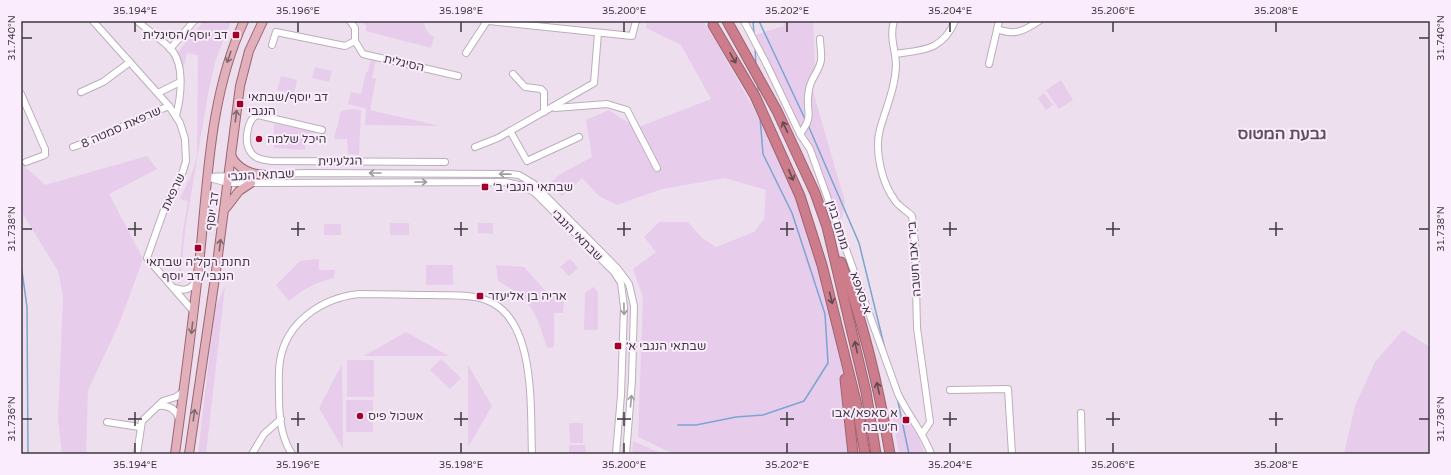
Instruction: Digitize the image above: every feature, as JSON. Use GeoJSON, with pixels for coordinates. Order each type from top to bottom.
{"type":"FeatureCollection","features":[{"type":"Feature","properties":{"kind":"highway","name":"מנחם בגין"},"geometry":{"type":"LineString","coordinates":[[726,21],[777,111],[815,193],[828,227],[866,392],[876,454]]}},
{"type":"Feature","properties":{"kind":"highway"},"geometry":{"type":"LineString","coordinates":[[713,25],[758,102],[800,196],[822,265],[856,401],[865,454]]}},
{"type":"Feature","properties":{"kind":"highway"},"geometry":{"type":"LineString","coordinates":[[828,227],[852,292],[867,340],[890,454]]}},
{"type":"Feature","properties":{"kind":"highway"},"geometry":{"type":"LineString","coordinates":[[842,345],[853,454]]}},
{"type":"Feature","properties":{"kind":"main road","name":"דב יוסף"},"geometry":{"type":"LineString","coordinates":[[175,454],[194,312],[208,178],[221,84],[228,57],[244,21]]}},
{"type":"Feature","properties":{"kind":"main road","name":"דב יוסף"},"geometry":{"type":"LineString","coordinates":[[189,454],[224,210],[237,103],[249,51],[263,21]]}},
{"type":"Feature","properties":{"kind":"main road"},"geometry":{"type":"LineString","coordinates":[[231,155],[243,169],[254,174],[266,175]]}},
{"type":"Feature","properties":{"kind":"main road"},"geometry":{"type":"LineString","coordinates":[[224,210],[234,195],[251,183]]}},
{"type":"Feature","properties":{"kind":"street","name":"שרפאת"},"geometry":{"type":"LineString","coordinates":[[93,21],[169,106],[176,116],[185,139],[186,161],[183,172],[165,207],[147,258],[194,312]]}},
{"type":"Feature","properties":{"kind":"street"},"geometry":{"type":"LineString","coordinates":[[137,21],[170,49],[177,62],[180,82],[176,116]]}},
{"type":"Feature","properties":{"kind":"street"},"geometry":{"type":"LineString","coordinates":[[170,49],[194,21]]}},
{"type":"Feature","properties":{"kind":"street","name":"הסיגלית"},"geometry":{"type":"LineString","coordinates":[[350,21],[355,28],[355,41],[363,54],[458,76]]}},
{"type":"Feature","properties":{"kind":"street"},"geometry":{"type":"LineString","coordinates":[[466,53],[488,21],[632,36],[636,21]]}},
{"type":"Feature","properties":{"kind":"street","name":"א-סאפא"},"geometry":{"type":"LineString","coordinates":[[744,21],[768,65],[800,134],[810,149],[898,394],[908,414],[922,434],[931,454]]}},
{"type":"Feature","properties":{"kind":"street","name":"ביר אבו חשבה"},"geometry":{"type":"LineString","coordinates":[[894,21],[891,39],[895,54],[896,66],[878,141],[881,168],[888,188],[896,202],[912,216],[915,242],[917,328],[930,422],[922,434]]}},
{"type":"Feature","properties":{"kind":"street"},"geometry":{"type":"LineString","coordinates":[[895,54],[931,48],[946,36],[954,21]]}},
{"type":"Feature","properties":{"kind":"street"},"geometry":{"type":"LineString","coordinates":[[989,64],[999,21]]}},
{"type":"Feature","properties":{"kind":"street"},"geometry":{"type":"LineString","coordinates":[[997,29],[1010,34],[1039,21]]}},
{"type":"Feature","properties":{"kind":"street"},"geometry":{"type":"LineString","coordinates":[[272,45],[276,32],[345,46],[355,41]]}},
{"type":"Feature","properties":{"kind":"street"},"geometry":{"type":"LineString","coordinates":[[475,147],[510,131],[594,83],[598,33]]}},
{"type":"Feature","properties":{"kind":"street"},"geometry":{"type":"LineString","coordinates":[[800,134],[810,118],[808,92],[810,82],[821,64],[820,39]]}},
{"type":"Feature","properties":{"kind":"street"},"geometry":{"type":"LineString","coordinates":[[81,92],[103,82],[130,62]]}},
{"type":"Feature","properties":{"kind":"street"},"geometry":{"type":"LineString","coordinates":[[514,74],[525,87],[541,89],[544,92],[544,112]]}},
{"type":"Feature","properties":{"kind":"street"},"geometry":{"type":"LineString","coordinates":[[158,93],[180,82]]}},
{"type":"Feature","properties":{"kind":"street"},"geometry":{"type":"LineString","coordinates":[[21,94],[45,149],[45,155],[26,162]]}},
{"type":"Feature","properties":{"kind":"street"},"geometry":{"type":"LineString","coordinates":[[551,108],[607,104],[627,110],[657,168]]}},
{"type":"Feature","properties":{"kind":"street","name":"שרפאת סמטה 8"},"geometry":{"type":"LineString","coordinates":[[73,147],[104,136],[124,124],[169,106]]}},
{"type":"Feature","properties":{"kind":"street","name":"הגלעינית"},"geometry":{"type":"LineString","coordinates":[[322,130],[258,115],[254,116],[250,122],[249,151],[258,158],[272,161],[445,162]]}},
{"type":"Feature","properties":{"kind":"street"},"geometry":{"type":"LineString","coordinates":[[510,131],[527,161],[579,137]]}},
{"type":"Feature","properties":{"kind":"street"},"geometry":{"type":"LineString","coordinates":[[312,162],[312,182]]}},
{"type":"Feature","properties":{"kind":"street","name":"שבתאי הנגבי"},"geometry":{"type":"LineString","coordinates":[[228,180],[266,175],[312,173],[510,174],[519,175],[534,184],[626,277],[632,291],[634,332],[626,454]]}},
{"type":"Feature","properties":{"kind":"street","name":"שבתאי הנגבי"},"geometry":{"type":"LineString","coordinates":[[208,178],[251,183],[505,182],[524,186],[535,193],[614,272],[621,283],[624,307],[624,332],[616,454]]}},
{"type":"Feature","properties":{"kind":"street"},"geometry":{"type":"LineString","coordinates":[[174,288],[182,290],[188,289],[198,278]]}},
{"type":"Feature","properties":{"kind":"street"},"geometry":{"type":"LineString","coordinates":[[292,454],[283,435],[280,419],[279,385],[283,350],[292,331],[299,322],[319,307],[341,297],[358,294],[473,297],[485,300],[496,306],[509,319],[521,335],[528,368],[532,454]]}},
{"type":"Feature","properties":{"kind":"street"},"geometry":{"type":"LineString","coordinates":[[950,390],[1008,389],[1012,454]]}},
{"type":"Feature","properties":{"kind":"street"},"geometry":{"type":"LineString","coordinates":[[137,454],[139,427],[145,416],[163,401],[176,397],[183,392]]}},
{"type":"Feature","properties":{"kind":"street"},"geometry":{"type":"LineString","coordinates":[[158,406],[172,408],[177,412],[180,420]]}},
{"type":"Feature","properties":{"kind":"street"},"geometry":{"type":"LineString","coordinates":[[1081,413],[1082,454]]}},
{"type":"Feature","properties":{"kind":"street"},"geometry":{"type":"LineString","coordinates":[[252,454],[264,434],[280,419]]}},
{"type":"Feature","properties":{"kind":"street"},"geometry":{"type":"LineString","coordinates":[[107,422],[139,427]]}},
{"type":"Feature","properties":{"kind":"shaded area"},"geometry":{"type":"Polygon","coordinates":[[[204,21],[231,21],[215,62],[208,94],[185,230],[180,284],[178,283],[183,230],[188,201],[180,199],[192,173],[197,156],[198,55],[187,53],[183,71],[177,53],[204,21]]]}},
{"type":"Feature","properties":{"kind":"shaded area"},"geometry":{"type":"Polygon","coordinates":[[[362,21],[423,22],[428,33],[434,37],[431,48],[366,31],[366,26],[362,21]]]}},
{"type":"Feature","properties":{"kind":"shaded area"},"geometry":{"type":"Polygon","coordinates":[[[647,21],[703,21],[765,129],[797,196],[821,271],[862,424],[859,454],[674,454],[638,437],[643,297],[633,269],[656,252],[644,237],[659,222],[688,222],[702,238],[716,247],[754,232],[764,219],[766,190],[725,178],[662,189],[617,205],[599,196],[582,178],[562,196],[550,183],[559,175],[592,157],[586,120],[609,110],[636,128],[711,99],[681,45],[646,28],[647,21]]]}},
{"type":"Feature","properties":{"kind":"shaded area"},"geometry":{"type":"Polygon","coordinates":[[[783,21],[813,21],[815,65],[812,88],[845,202],[842,219],[837,215],[799,124],[755,35],[784,26],[783,21]]]}},
{"type":"Feature","properties":{"kind":"shaded area"},"geometry":{"type":"Polygon","coordinates":[[[371,58],[376,59],[372,78],[376,79],[370,110],[439,126],[365,125],[366,109],[368,109],[348,104],[351,92],[361,94],[371,58]]]}},
{"type":"Feature","properties":{"kind":"shaded area"},"geometry":{"type":"Polygon","coordinates":[[[315,67],[332,71],[329,82],[312,78],[315,67]]]}},
{"type":"Feature","properties":{"kind":"shaded area"},"geometry":{"type":"Polygon","coordinates":[[[281,76],[297,80],[294,94],[277,90],[281,76]]]}},
{"type":"Feature","properties":{"kind":"shaded area"},"geometry":{"type":"Polygon","coordinates":[[[1061,80],[1073,100],[1059,109],[1046,90],[1061,80]]]}},
{"type":"Feature","properties":{"kind":"shaded area"},"geometry":{"type":"Polygon","coordinates":[[[1044,93],[1053,105],[1046,110],[1038,98],[1044,93]]]}},
{"type":"Feature","properties":{"kind":"shaded area"},"geometry":{"type":"Polygon","coordinates":[[[352,109],[361,110],[359,155],[348,154],[347,139],[334,139],[341,111],[352,109]]]}},
{"type":"Feature","properties":{"kind":"shaded area"},"geometry":{"type":"Polygon","coordinates":[[[274,124],[320,132],[305,134],[305,150],[274,148],[274,124]]]}},
{"type":"Feature","properties":{"kind":"shaded area"},"geometry":{"type":"Polygon","coordinates":[[[147,156],[157,169],[109,194],[143,259],[119,324],[88,390],[86,454],[62,454],[58,420],[63,296],[58,271],[21,211],[21,163],[45,185],[147,156]]]}},
{"type":"Feature","properties":{"kind":"shaded area"},"geometry":{"type":"Polygon","coordinates":[[[390,223],[409,223],[409,235],[390,235],[390,223]]]}},
{"type":"Feature","properties":{"kind":"shaded area"},"geometry":{"type":"Polygon","coordinates":[[[478,223],[493,223],[493,234],[478,233],[478,223]]]}},
{"type":"Feature","properties":{"kind":"shaded area"},"geometry":{"type":"Polygon","coordinates":[[[324,224],[341,224],[341,235],[324,235],[324,224]]]}},
{"type":"Feature","properties":{"kind":"shaded area"},"geometry":{"type":"Polygon","coordinates":[[[319,259],[319,270],[335,270],[334,278],[310,286],[289,301],[276,285],[300,261],[319,259]]]}},
{"type":"Feature","properties":{"kind":"shaded area"},"geometry":{"type":"Polygon","coordinates":[[[570,259],[578,268],[569,276],[560,267],[570,259]]]}},
{"type":"Feature","properties":{"kind":"shaded area"},"geometry":{"type":"Polygon","coordinates":[[[426,265],[453,265],[453,285],[426,285],[426,265]]]}},
{"type":"Feature","properties":{"kind":"shaded area"},"geometry":{"type":"Polygon","coordinates":[[[496,265],[524,267],[550,296],[554,291],[564,302],[563,313],[554,313],[554,347],[547,348],[536,316],[526,301],[498,281],[496,265]]]}},
{"type":"Feature","properties":{"kind":"shaded area"},"geometry":{"type":"Polygon","coordinates":[[[225,286],[206,454],[198,454],[215,308],[225,286]]]}},
{"type":"Feature","properties":{"kind":"shaded area"},"geometry":{"type":"Polygon","coordinates":[[[594,287],[598,292],[598,330],[584,330],[585,293],[594,287]]]}},
{"type":"Feature","properties":{"kind":"shaded area"},"geometry":{"type":"Polygon","coordinates":[[[1403,330],[1430,347],[1430,454],[1344,454],[1355,406],[1375,362],[1403,330]]]}},
{"type":"Feature","properties":{"kind":"shaded area"},"geometry":{"type":"Polygon","coordinates":[[[406,332],[449,356],[364,356],[406,332]]]}},
{"type":"Feature","properties":{"kind":"shaded area"},"geometry":{"type":"Polygon","coordinates":[[[441,359],[461,378],[450,389],[430,370],[441,359]]]}},
{"type":"Feature","properties":{"kind":"shaded area"},"geometry":{"type":"Polygon","coordinates":[[[347,360],[374,360],[374,397],[347,397],[347,360]]]}},
{"type":"Feature","properties":{"kind":"shaded area"},"geometry":{"type":"Polygon","coordinates":[[[342,364],[343,449],[319,408],[342,364]]]}},
{"type":"Feature","properties":{"kind":"shaded area"},"geometry":{"type":"Polygon","coordinates":[[[468,365],[492,406],[468,447],[468,365]]]}},
{"type":"Feature","properties":{"kind":"shaded area","name":"אשכול פיס"},"geometry":{"type":"Polygon","coordinates":[[[346,400],[373,400],[373,432],[346,432],[346,400]]]}},
{"type":"Feature","properties":{"kind":"shaded area"},"geometry":{"type":"Polygon","coordinates":[[[891,409],[904,418],[913,428],[925,454],[899,454],[891,409]]]}},
{"type":"Feature","properties":{"kind":"shaded area"},"geometry":{"type":"Polygon","coordinates":[[[569,423],[583,423],[583,443],[570,443],[569,423]]]}},
{"type":"Feature","properties":{"kind":"shaded area"},"geometry":{"type":"Polygon","coordinates":[[[633,441],[658,452],[661,454],[632,454],[633,441]]]}},
{"type":"Feature","properties":{"kind":"shaded area"},"geometry":{"type":"Polygon","coordinates":[[[569,445],[585,445],[586,454],[569,454],[569,445]]]}},
{"type":"Feature","properties":{"kind":"waterway"},"geometry":{"type":"LineString","coordinates":[[753,21],[754,34]]}},
{"type":"Feature","properties":{"kind":"waterway"},"geometry":{"type":"LineString","coordinates":[[759,21],[805,119]]}},
{"type":"Feature","properties":{"kind":"waterway"},"geometry":{"type":"LineString","coordinates":[[755,48],[756,66]]}},
{"type":"Feature","properties":{"kind":"waterway"},"geometry":{"type":"LineString","coordinates":[[758,86],[758,94]]}},
{"type":"Feature","properties":{"kind":"waterway"},"geometry":{"type":"LineString","coordinates":[[678,425],[696,425],[736,417],[763,415],[804,401],[828,363],[825,314],[792,213],[763,154],[760,117]]}},
{"type":"Feature","properties":{"kind":"waterway"},"geometry":{"type":"LineString","coordinates":[[808,125],[859,243],[885,349]]}},
{"type":"Feature","properties":{"kind":"waterway"},"geometry":{"type":"LineString","coordinates":[[21,264],[27,307],[28,454]]}},
{"type":"Feature","properties":{"kind":"waterway"},"geometry":{"type":"LineString","coordinates":[[897,397],[909,454]]}},
{"type":"Feature","properties":{"kind":"place","name":"דב יוסף/הסיגלית"},"geometry":{"type":"Point","coordinates":[236,35]}},
{"type":"Feature","properties":{"kind":"place","name":"דב יוסף/שבתאי הנגבי"},"geometry":{"type":"Point","coordinates":[240,104]}},
{"type":"Feature","properties":{"kind":"place","name":"היכל שלמה"},"geometry":{"type":"Point","coordinates":[259,139]}},
{"type":"Feature","properties":{"kind":"place","name":"שבתאי הנגבי ב׳"},"geometry":{"type":"Point","coordinates":[485,187]}},
{"type":"Feature","properties":{"kind":"place","name":"תחנת רקל״ה שבתאי הנגבי/דב יוסף"},"geometry":{"type":"Point","coordinates":[198,248]}},
{"type":"Feature","properties":{"kind":"place","name":"אריה בן אליעזר"},"geometry":{"type":"Point","coordinates":[480,296]}},
{"type":"Feature","properties":{"kind":"place","name":"שבתאי הנגבי א׳"},"geometry":{"type":"Point","coordinates":[618,346]}},
{"type":"Feature","properties":{"kind":"place","name":"אשכול פיס"},"geometry":{"type":"Point","coordinates":[360,416]}},
{"type":"Feature","properties":{"kind":"place","name":"א סאפא/אבו ח׳שבה"},"geometry":{"type":"Point","coordinates":[906,420]}},
{"type":"Feature","properties":{"kind":"district","name":"גבעת המטוס"},"geometry":{"type":"Point","coordinates":[1282,133]}}]}
